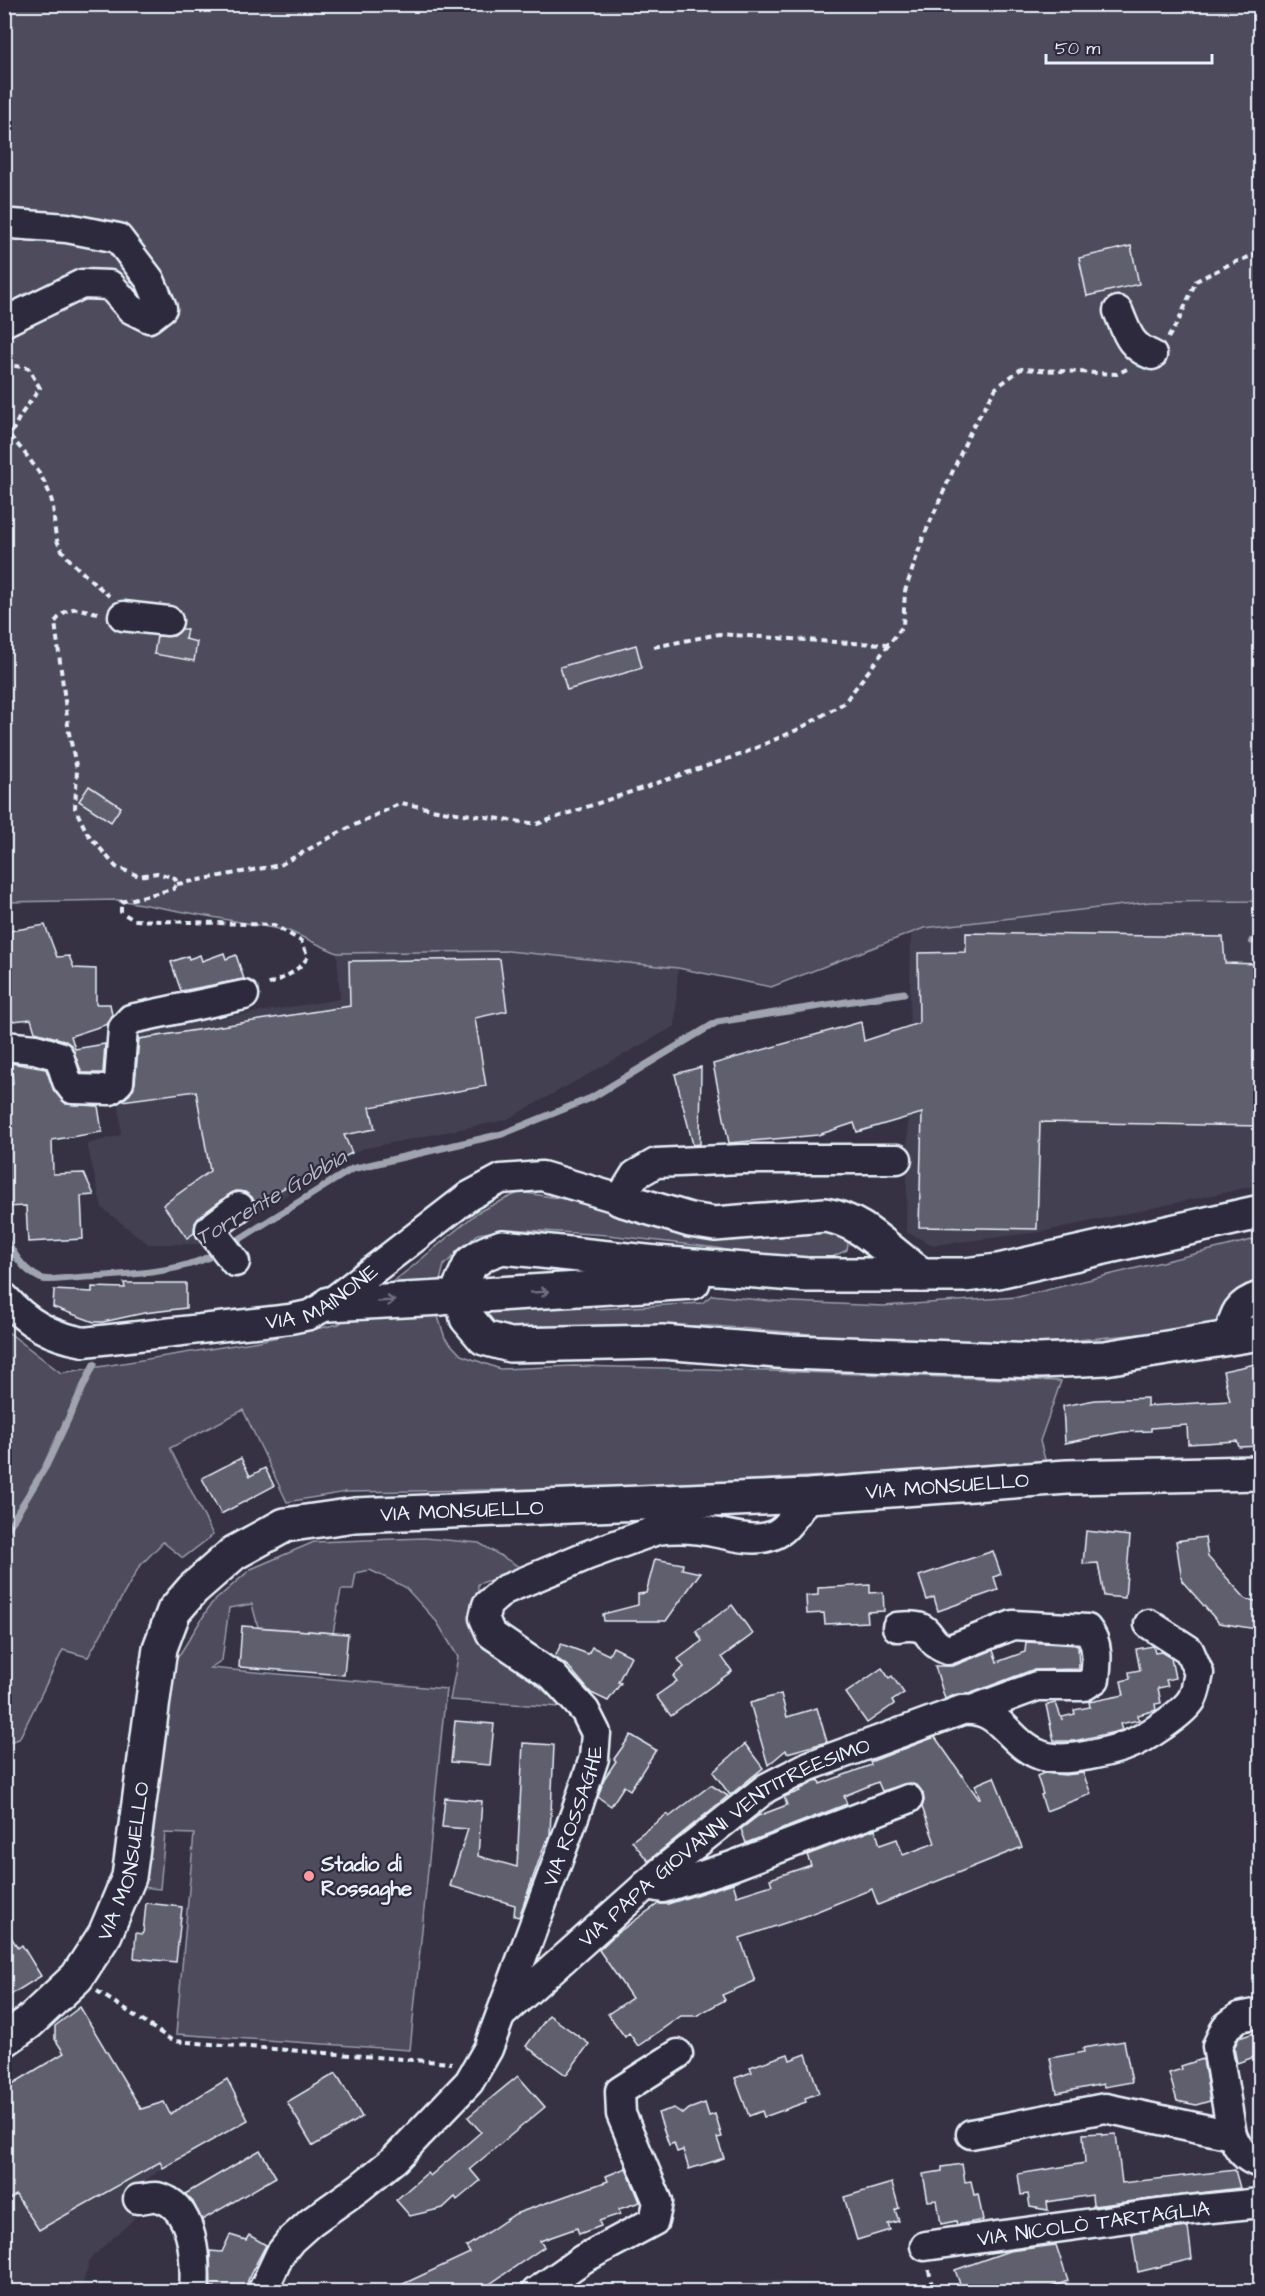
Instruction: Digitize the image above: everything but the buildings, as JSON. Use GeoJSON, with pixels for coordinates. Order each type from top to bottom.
{"type":"FeatureCollection","features":[{"type":"Feature","properties":{"kind":"main road"},"geometry":{"type":"LineString","coordinates":[[620,1199],[690,1220],[715,1224],[825,1215],[851,1222],[867,1231],[904,1263],[922,1275]]}},
{"type":"Feature","properties":{"kind":"main road"},"geometry":{"type":"LineString","coordinates":[[482,1295],[813,1275],[964,1275],[998,1271],[1260,1212]]}},
{"type":"Feature","properties":{"kind":"main road"},"geometry":{"type":"LineString","coordinates":[[865,1274],[872,1242],[867,1231]]}},
{"type":"Feature","properties":{"kind":"main road"},"geometry":{"type":"LineString","coordinates":[[813,1275],[656,1263],[502,1247],[486,1252],[471,1263],[459,1287],[467,1318],[484,1338],[510,1345],[662,1342],[789,1352],[1040,1361],[1105,1358],[1260,1334]]}},
{"type":"Feature","properties":{"kind":"main road"},"geometry":{"type":"LineString","coordinates":[[329,1304],[442,1298]]}},
{"type":"Feature","properties":{"kind":"main road","name":"VIA MONSUELLO"},"geometry":{"type":"LineString","coordinates":[[4,2040],[28,2023],[77,1977],[105,1934],[129,1877],[160,1647],[174,1611],[192,1589],[234,1553],[285,1525],[355,1515],[808,1496],[1067,1477],[1260,1473]]}},
{"type":"Feature","properties":{"kind":"street"},"geometry":{"type":"LineString","coordinates":[[4,321],[82,284],[110,285],[131,309],[149,318],[162,308],[150,280],[118,238],[67,228],[12,224]]}},
{"type":"Feature","properties":{"kind":"street"},"geometry":{"type":"LineString","coordinates":[[1118,311],[1132,343],[1141,351],[1152,355]]}},
{"type":"Feature","properties":{"kind":"street"},"geometry":{"type":"LineString","coordinates":[[123,616],[168,621]]}},
{"type":"Feature","properties":{"kind":"street"},"geometry":{"type":"LineString","coordinates":[[4,1046],[35,1049],[59,1056],[67,1081],[73,1089],[110,1090],[119,1082],[123,1028],[131,1019],[244,995]]}},
{"type":"Feature","properties":{"kind":"street"},"geometry":{"type":"LineString","coordinates":[[620,1199],[635,1174],[656,1163],[742,1159],[897,1159]]}},
{"type":"Feature","properties":{"kind":"street","name":"VIA MAINONE"},"geometry":{"type":"LineString","coordinates":[[4,1297],[16,1310],[41,1328],[60,1338],[84,1342],[290,1319],[309,1315],[329,1304],[469,1196],[501,1179],[542,1176],[620,1199]]}},
{"type":"Feature","properties":{"kind":"street"},"geometry":{"type":"LineString","coordinates":[[235,1262],[210,1229],[239,1207]]}},
{"type":"Feature","properties":{"kind":"street"},"geometry":{"type":"LineString","coordinates":[[1228,1339],[1235,1312],[1249,1300],[1260,1296]]}},
{"type":"Feature","properties":{"kind":"street","name":"VIA ROSSAGHE"},"geometry":{"type":"LineString","coordinates":[[262,2292],[280,2254],[291,2240],[394,2159],[470,2082],[500,2017],[594,1758],[596,1734],[585,1711],[553,1676],[491,1634],[484,1618],[487,1605],[504,1590],[588,1555],[657,1530],[669,1528],[701,1530],[750,1538],[770,1536],[782,1530],[808,1496]]}},
{"type":"Feature","properties":{"kind":"street"},"geometry":{"type":"LineString","coordinates":[[975,1709],[987,1712],[1026,1748],[1047,1757],[1079,1756],[1130,1744],[1169,1721],[1192,1699],[1199,1673],[1189,1650],[1149,1624]]}},
{"type":"Feature","properties":{"kind":"street","name":"VIA PAPA GIOVANNI VENTITREESIMO"},"geometry":{"type":"LineString","coordinates":[[500,2017],[646,1885],[766,1788],[810,1767],[962,1710],[975,1709],[1037,1686],[1084,1686],[1095,1679],[1097,1663],[1095,1638],[1087,1629],[1013,1625],[948,1650],[938,1646],[926,1629],[913,1625],[897,1627]]}},
{"type":"Feature","properties":{"kind":"street"},"geometry":{"type":"LineString","coordinates":[[646,1885],[663,1888],[732,1866],[908,1798]]}},
{"type":"Feature","properties":{"kind":"street"},"geometry":{"type":"LineString","coordinates":[[1260,2013],[1239,2017],[1226,2027],[1217,2046],[1232,2135],[1238,2149],[1251,2161],[1260,2163]]}},
{"type":"Feature","properties":{"kind":"street"},"geometry":{"type":"LineString","coordinates":[[537,2292],[583,2259],[654,2221],[658,2202],[621,2114],[620,2091],[678,2054]]}},
{"type":"Feature","properties":{"kind":"street"},"geometry":{"type":"LineString","coordinates":[[971,2134],[1105,2108],[1232,2135]]}},
{"type":"Feature","properties":{"kind":"street"},"geometry":{"type":"LineString","coordinates":[[138,2199],[157,2197],[177,2208],[192,2234],[195,2292]]}},
{"type":"Feature","properties":{"kind":"street","name":"VIA NICOLÒ TARTAGLIA"},"geometry":{"type":"LineString","coordinates":[[925,2246],[1172,2212],[1260,2203]]}},
{"type":"Feature","properties":{"kind":"path"},"geometry":{"type":"LineString","coordinates":[[1179,320],[1196,281],[1230,264],[1260,253]]}},
{"type":"Feature","properties":{"kind":"path"},"geometry":{"type":"LineString","coordinates":[[244,995],[286,977],[300,967],[308,957],[301,941],[274,925],[134,920],[121,912],[121,902],[173,889],[177,884],[280,865],[342,831],[401,803],[486,818],[537,824],[742,754],[799,729],[844,703],[903,626],[905,591],[923,538],[971,430],[996,388],[1021,369],[1117,374],[1152,355]]}},
{"type":"Feature","properties":{"kind":"path"},"geometry":{"type":"LineString","coordinates":[[4,364],[28,368],[40,388],[20,416],[10,436],[26,454],[45,486],[53,506],[53,523],[60,547],[120,608],[123,616],[114,618],[75,608],[63,612],[55,622],[69,733],[77,770],[75,808],[87,833],[116,867],[139,876],[157,873],[175,878],[177,884]]}},
{"type":"Feature","properties":{"kind":"path"},"geometry":{"type":"LineString","coordinates":[[654,646],[719,634],[850,644],[889,644]]}},
{"type":"Feature","properties":{"kind":"path"},"geometry":{"type":"LineString","coordinates":[[77,1977],[172,2042],[479,2065]]}},
{"type":"Feature","properties":{"kind":"shaded area"},"geometry":{"type":"Polygon","coordinates":[[[5,5],[1260,5],[1260,901],[1150,902],[924,928],[771,987],[678,968],[508,951],[337,953],[289,931],[119,900],[5,902],[5,5]]]}},
{"type":"Feature","properties":{"kind":"shaded area"},"geometry":{"type":"Polygon","coordinates":[[[1252,901],[1252,949],[1260,949],[1260,1185],[1041,1232],[933,1245],[906,1232],[911,933],[924,928],[1150,902],[1252,901]]]}},
{"type":"Feature","properties":{"kind":"shaded area"},"geometry":{"type":"Polygon","coordinates":[[[508,951],[678,968],[675,1026],[506,1120],[361,1149],[207,1244],[148,1244],[102,1208],[87,1144],[121,1135],[116,1050],[118,1034],[340,999],[337,953],[508,951]]]}},
{"type":"Feature","properties":{"kind":"shaded area"},"geometry":{"type":"Polygon","coordinates":[[[520,1192],[589,1203],[717,1237],[781,1237],[823,1227],[849,1237],[847,1250],[828,1259],[782,1262],[717,1248],[608,1235],[509,1229],[478,1234],[444,1265],[434,1304],[445,1338],[461,1355],[500,1369],[574,1366],[1061,1381],[1040,1441],[1046,1463],[617,1488],[346,1492],[287,1502],[243,1410],[170,1448],[213,1535],[183,1558],[163,1542],[139,1567],[88,1657],[63,1650],[19,1739],[5,1743],[4,1329],[61,1373],[259,1341],[339,1324],[478,1212],[520,1192]]]}},
{"type":"Feature","properties":{"kind":"shaded area"},"geometry":{"type":"Polygon","coordinates":[[[1260,1238],[1260,1288],[1224,1322],[1151,1333],[1014,1346],[881,1340],[715,1326],[649,1326],[545,1331],[544,1326],[496,1327],[484,1311],[489,1288],[512,1275],[586,1282],[596,1309],[702,1303],[712,1295],[769,1301],[883,1306],[1018,1297],[1260,1238]]]}},
{"type":"Feature","properties":{"kind":"shaded area","name":"Stadio di Rossaghe"},"geometry":{"type":"Polygon","coordinates":[[[424,1538],[479,1543],[523,1569],[478,1584],[477,1614],[499,1651],[562,1707],[450,1700],[458,1657],[437,1622],[405,1587],[370,1570],[356,1573],[353,1590],[341,1590],[333,1633],[258,1627],[252,1604],[229,1608],[222,1660],[210,1668],[446,1689],[410,2050],[176,2034],[194,1834],[165,1833],[160,1889],[141,1887],[173,1665],[211,1604],[251,1569],[314,1542],[424,1538]]]}},
{"type":"Feature","properties":{"kind":"shaded area"},"geometry":{"type":"Polygon","coordinates":[[[96,2034],[141,2109],[164,2102],[170,2113],[227,2079],[248,2120],[163,2168],[125,2195],[134,2219],[90,2259],[81,2291],[5,2291],[4,2264],[11,2251],[4,2238],[5,2089],[96,2034]]]}},
{"type":"Feature","properties":{"kind":"shaded area"},"geometry":{"type":"Polygon","coordinates":[[[772,2280],[816,2285],[817,2291],[626,2291],[772,2280]]]}},
{"type":"Feature","properties":{"kind":"waterway","name":"Torrente Gobbia"},"geometry":{"type":"LineString","coordinates":[[1252,941],[1260,940]]}},
{"type":"Feature","properties":{"kind":"waterway","name":"Torrente Gobbia"},"geometry":{"type":"LineString","coordinates":[[230,1245],[352,1169],[502,1134],[591,1098],[717,1022],[904,993]]}},
{"type":"Feature","properties":{"kind":"waterway","name":"Torrente Gobbia"},"geometry":{"type":"LineString","coordinates":[[4,1237],[23,1266],[34,1275],[47,1280],[168,1269],[205,1259],[220,1251]]}},
{"type":"Feature","properties":{"kind":"waterway"},"geometry":{"type":"LineString","coordinates":[[4,1535],[46,1466],[94,1364]]}},
{"type":"Feature","properties":{"kind":"place","name":"Stadio di Rossaghe"},"geometry":{"type":"Point","coordinates":[309,1876]}}]}
